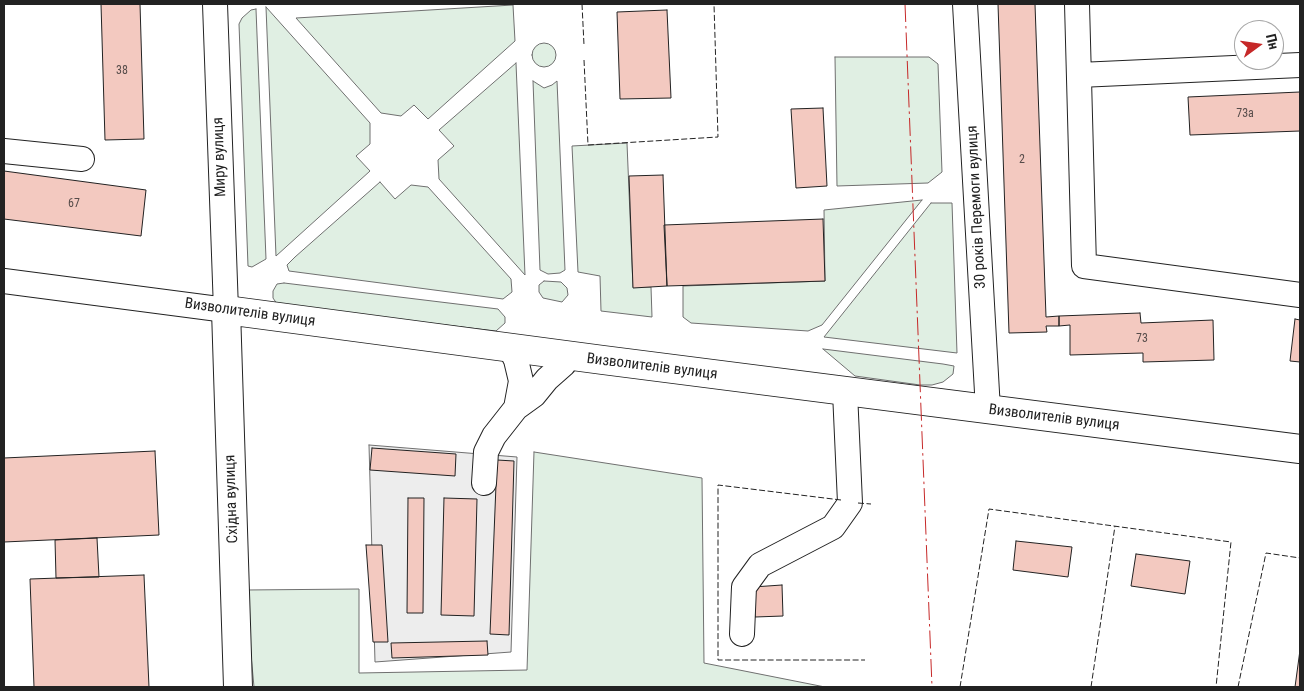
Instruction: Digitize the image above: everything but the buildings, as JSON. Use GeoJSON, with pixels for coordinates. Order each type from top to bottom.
{"type":"FeatureCollection","features":[{"type":"Feature","properties":{"kind":"main road","name":"Визволителів вулиця"},"geometry":{"type":"LineString","coordinates":[[226,310],[845,392],[1300,449]]}},
{"type":"Feature","properties":{"kind":"main road","name":"Східна вулиця"},"geometry":{"type":"LineString","coordinates":[[226,310],[238,687]]}},
{"type":"Feature","properties":{"kind":"street","name":"Миру вулиця"},"geometry":{"type":"LineString","coordinates":[[215,4],[226,310]]}},
{"type":"Feature","properties":{"kind":"street","name":"30 років Перемоги вулиця"},"geometry":{"type":"LineString","coordinates":[[965,4],[988,410]]}},
{"type":"Feature","properties":{"kind":"street"},"geometry":{"type":"LineString","coordinates":[[1077,4],[1084,266],[1300,295]]}},
{"type":"Feature","properties":{"kind":"street"},"geometry":{"type":"LineString","coordinates":[[1079,75],[1300,65]]}},
{"type":"Feature","properties":{"kind":"street"},"geometry":{"type":"LineString","coordinates":[[4,151],[82,159]]}},
{"type":"Feature","properties":{"kind":"street","name":"Визволителів вулиця"},"geometry":{"type":"LineString","coordinates":[[4,281],[226,310]]}},
{"type":"Feature","properties":{"kind":"street"},"geometry":{"type":"LineString","coordinates":[[510,348],[516,360],[521,381],[516,408]]}},
{"type":"Feature","properties":{"kind":"street"},"geometry":{"type":"LineString","coordinates":[[484,483],[486,452],[494,436],[516,408],[534,395],[547,379],[564,364],[565,355]]}},
{"type":"Feature","properties":{"kind":"street"},"geometry":{"type":"LineString","coordinates":[[742,634],[744,587],[760,565],[833,527],[850,504],[845,392]]}},
{"type":"Feature","properties":{"kind":"green space"},"geometry":{"type":"Polygon","coordinates":[[[513,5],[515,41],[428,119],[414,105],[401,116],[381,113],[296,18],[513,5]]]}},
{"type":"Feature","properties":{"kind":"green space"},"geometry":{"type":"Polygon","coordinates":[[[266,7],[370,123],[370,144],[356,156],[370,171],[276,256],[266,7]]]}},
{"type":"Feature","properties":{"kind":"green space"},"geometry":{"type":"Polygon","coordinates":[[[256,9],[266,259],[252,267],[248,266],[239,24],[242,18],[251,10],[256,9]]]}},
{"type":"Feature","properties":{"kind":"green space"},"geometry":{"type":"Polygon","coordinates":[[[544,43],[552,47],[556,55],[552,63],[544,67],[536,63],[532,55],[536,47],[544,43]]]}},
{"type":"Feature","properties":{"kind":"green space"},"geometry":{"type":"Polygon","coordinates":[[[835,57],[929,57],[938,64],[942,172],[928,183],[837,186],[835,57]]]}},
{"type":"Feature","properties":{"kind":"green space"},"geometry":{"type":"Polygon","coordinates":[[[516,63],[525,275],[439,179],[438,160],[454,146],[439,130],[516,63]]]}},
{"type":"Feature","properties":{"kind":"green space"},"geometry":{"type":"Polygon","coordinates":[[[533,81],[544,88],[557,81],[565,270],[560,273],[548,274],[540,270],[533,81]]]}},
{"type":"Feature","properties":{"kind":"green space"},"geometry":{"type":"Polygon","coordinates":[[[627,143],[633,287],[651,287],[652,317],[601,311],[600,276],[578,272],[572,146],[627,143]]]}},
{"type":"Feature","properties":{"kind":"green space"},"geometry":{"type":"Polygon","coordinates":[[[380,182],[395,199],[411,185],[428,187],[511,279],[512,292],[503,299],[289,271],[287,265],[295,257],[380,182]]]}},
{"type":"Feature","properties":{"kind":"green space"},"geometry":{"type":"Polygon","coordinates":[[[922,200],[822,325],[808,331],[691,323],[683,317],[683,286],[825,281],[824,210],[922,200]]]}},
{"type":"Feature","properties":{"kind":"green space"},"geometry":{"type":"Polygon","coordinates":[[[931,203],[952,203],[957,353],[824,337],[931,203]]]}},
{"type":"Feature","properties":{"kind":"green space"},"geometry":{"type":"Polygon","coordinates":[[[544,281],[561,282],[567,288],[568,295],[562,302],[543,298],[539,292],[539,285],[544,281]]]}},
{"type":"Feature","properties":{"kind":"green space"},"geometry":{"type":"Polygon","coordinates":[[[284,283],[498,309],[505,317],[505,323],[496,331],[286,306],[277,304],[273,298],[273,291],[277,284],[284,283]]]}},
{"type":"Feature","properties":{"kind":"green space"},"geometry":{"type":"Polygon","coordinates":[[[823,349],[954,366],[953,374],[943,382],[932,385],[855,376],[823,349]]]}},
{"type":"Feature","properties":{"kind":"green space"},"geometry":{"type":"Polygon","coordinates":[[[534,452],[702,478],[704,663],[825,687],[254,687],[245,590],[359,589],[359,673],[527,670],[534,452]]]}},
{"type":"Feature","properties":{"kind":"shaded area"},"geometry":{"type":"Polygon","coordinates":[[[369,445],[517,457],[511,652],[375,662],[369,445]]]}},
{"type":"Feature","properties":{"kind":"fence"},"geometry":{"type":"LineString","coordinates":[[582,4],[584,45]]}},
{"type":"Feature","properties":{"kind":"fence"},"geometry":{"type":"LineString","coordinates":[[584,60],[588,145],[718,137],[714,4]]}},
{"type":"Feature","properties":{"kind":"fence"},"geometry":{"type":"LineString","coordinates":[[841,500],[718,485],[718,660],[865,660]]}},
{"type":"Feature","properties":{"kind":"fence"},"geometry":{"type":"LineString","coordinates":[[858,503],[871,504]]}},
{"type":"Feature","properties":{"kind":"fence"},"geometry":{"type":"LineString","coordinates":[[960,687],[989,509],[1231,542],[1216,687]]}},
{"type":"Feature","properties":{"kind":"fence"},"geometry":{"type":"LineString","coordinates":[[1091,687],[1115,526]]}},
{"type":"Feature","properties":{"kind":"fence"},"geometry":{"type":"LineString","coordinates":[[1238,687],[1266,553],[1300,558]]}},
{"type":"Feature","properties":{"kind":"power"},"geometry":{"type":"LineString","coordinates":[[905,4],[932,687]]}}]}
